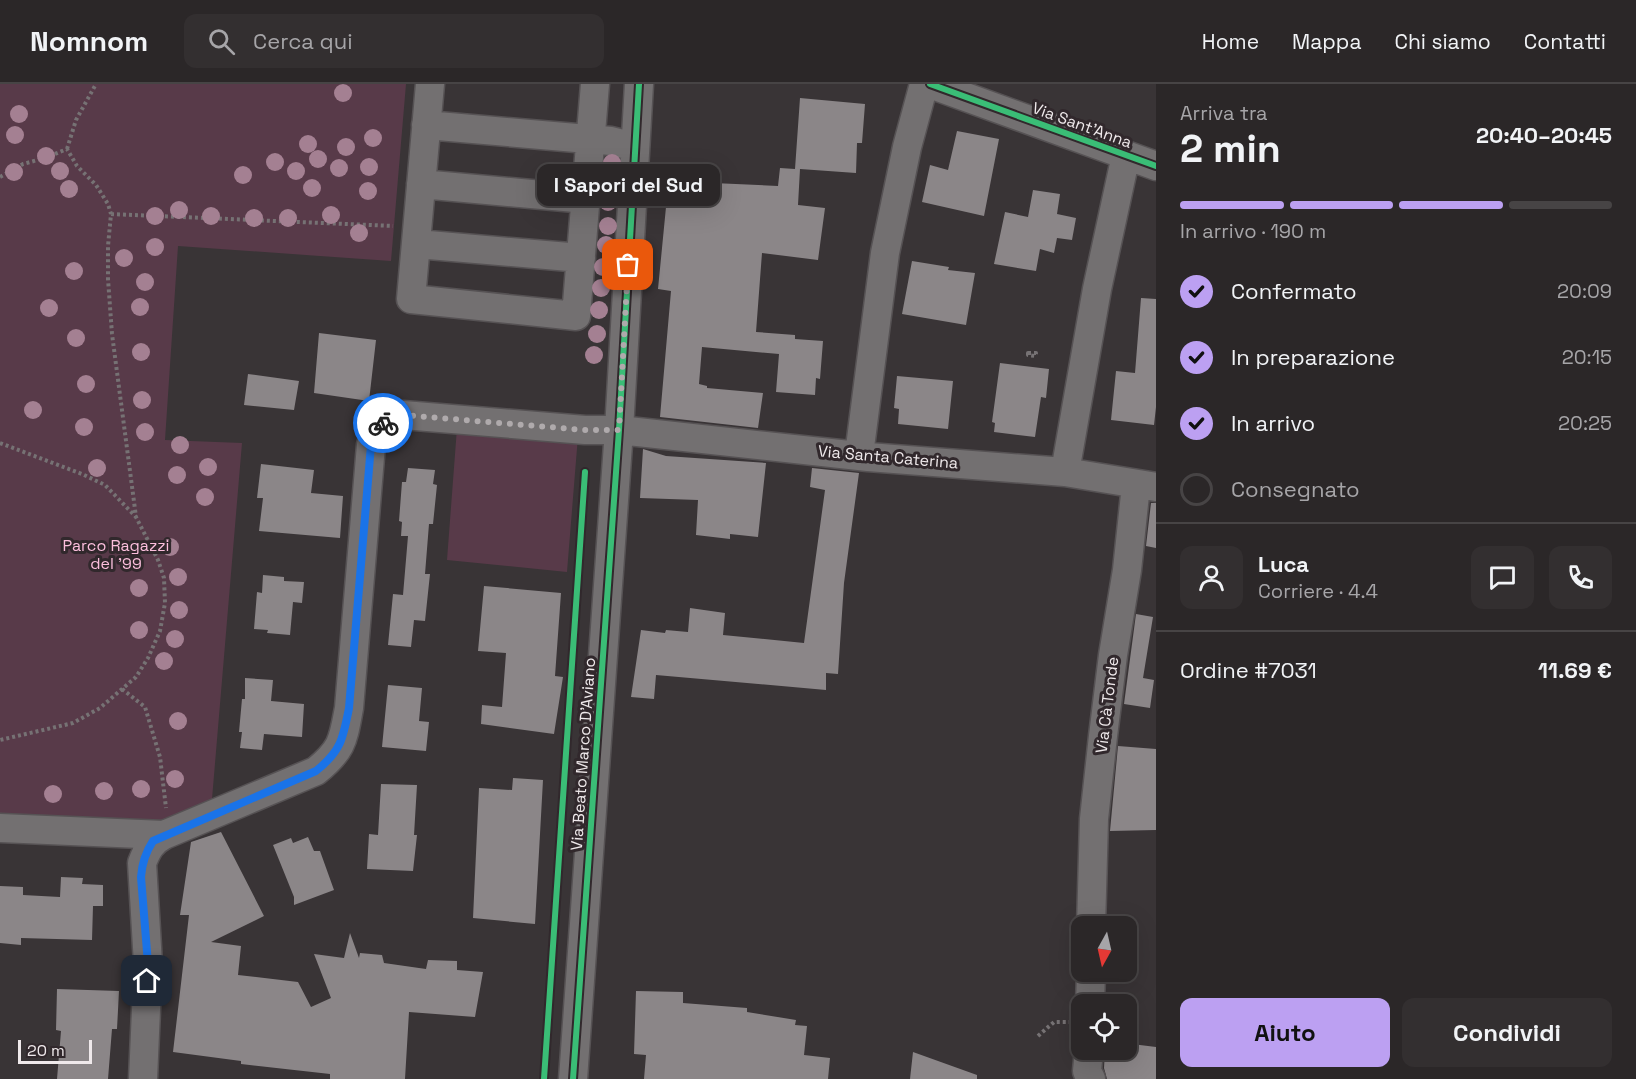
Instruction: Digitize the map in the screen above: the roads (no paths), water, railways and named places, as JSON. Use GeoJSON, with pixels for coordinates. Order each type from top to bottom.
{"type":"FeatureCollection","features":[{"type":"Feature","properties":{"kind":"street"},"geometry":{"type":"LineString","coordinates":[[430,84],[421,184],[408,235],[411,299],[576,316],[595,84]]}},
{"type":"Feature","properties":{"kind":"street"},"geometry":{"type":"LineString","coordinates":[[619,430],[639,84]]}},
{"type":"Feature","properties":{"kind":"street"},"geometry":{"type":"LineString","coordinates":[[859,455],[885,253],[907,147],[924,84]]}},
{"type":"Feature","properties":{"kind":"street","name":"Via Sant'Anna"},"geometry":{"type":"LineString","coordinates":[[930,84],[1156,166]]}},
{"type":"Feature","properties":{"kind":"street"},"geometry":{"type":"LineString","coordinates":[[426,125],[591,140],[635,147]]}},
{"type":"Feature","properties":{"kind":"street","name":"Via Sant'Anna"},"geometry":{"type":"LineString","coordinates":[[1065,472],[1097,289],[1126,155]]}},
{"type":"Feature","properties":{"kind":"street"},"geometry":{"type":"LineString","coordinates":[[421,184],[586,200]]}},
{"type":"Feature","properties":{"kind":"street"},"geometry":{"type":"LineString","coordinates":[[408,235],[581,258]]}},
{"type":"Feature","properties":{"kind":"street","name":"Via Santa Caterina"},"geometry":{"type":"LineString","coordinates":[[164,835],[316,771],[336,752],[343,740],[349,708],[371,445],[374,432],[390,417],[403,415],[585,430],[619,430],[859,455],[1065,472],[1146,486]]}},
{"type":"Feature","properties":{"kind":"street","name":"Via Beato Marco D'Aviano"},"geometry":{"type":"LineString","coordinates":[[573,1079],[619,430]]}},
{"type":"Feature","properties":{"kind":"street","name":"Via Cà Tonde"},"geometry":{"type":"LineString","coordinates":[[1091,916],[1094,819],[1113,655],[1127,570],[1146,486]]}},
{"type":"Feature","properties":{"kind":"street"},"geometry":{"type":"LineString","coordinates":[[0,828],[164,835]]}},
{"type":"Feature","properties":{"kind":"street"},"geometry":{"type":"LineString","coordinates":[[143,1079],[148,964],[141,877],[142,863],[146,850],[153,841],[164,835]]}},
{"type":"Feature","properties":{"kind":"street"},"geometry":{"type":"LineString","coordinates":[[1088,1060],[1087,1071],[1091,1079]]}},
{"type":"Feature","properties":{"kind":"place","name":"I Sapori del Sud"},"geometry":{"type":"Point","coordinates":[628,265]}},
{"type":"Feature","properties":{"kind":"park label","name":"Parco Ragazzi del '99"},"geometry":{"type":"Point","coordinates":[116,554]}}]}
